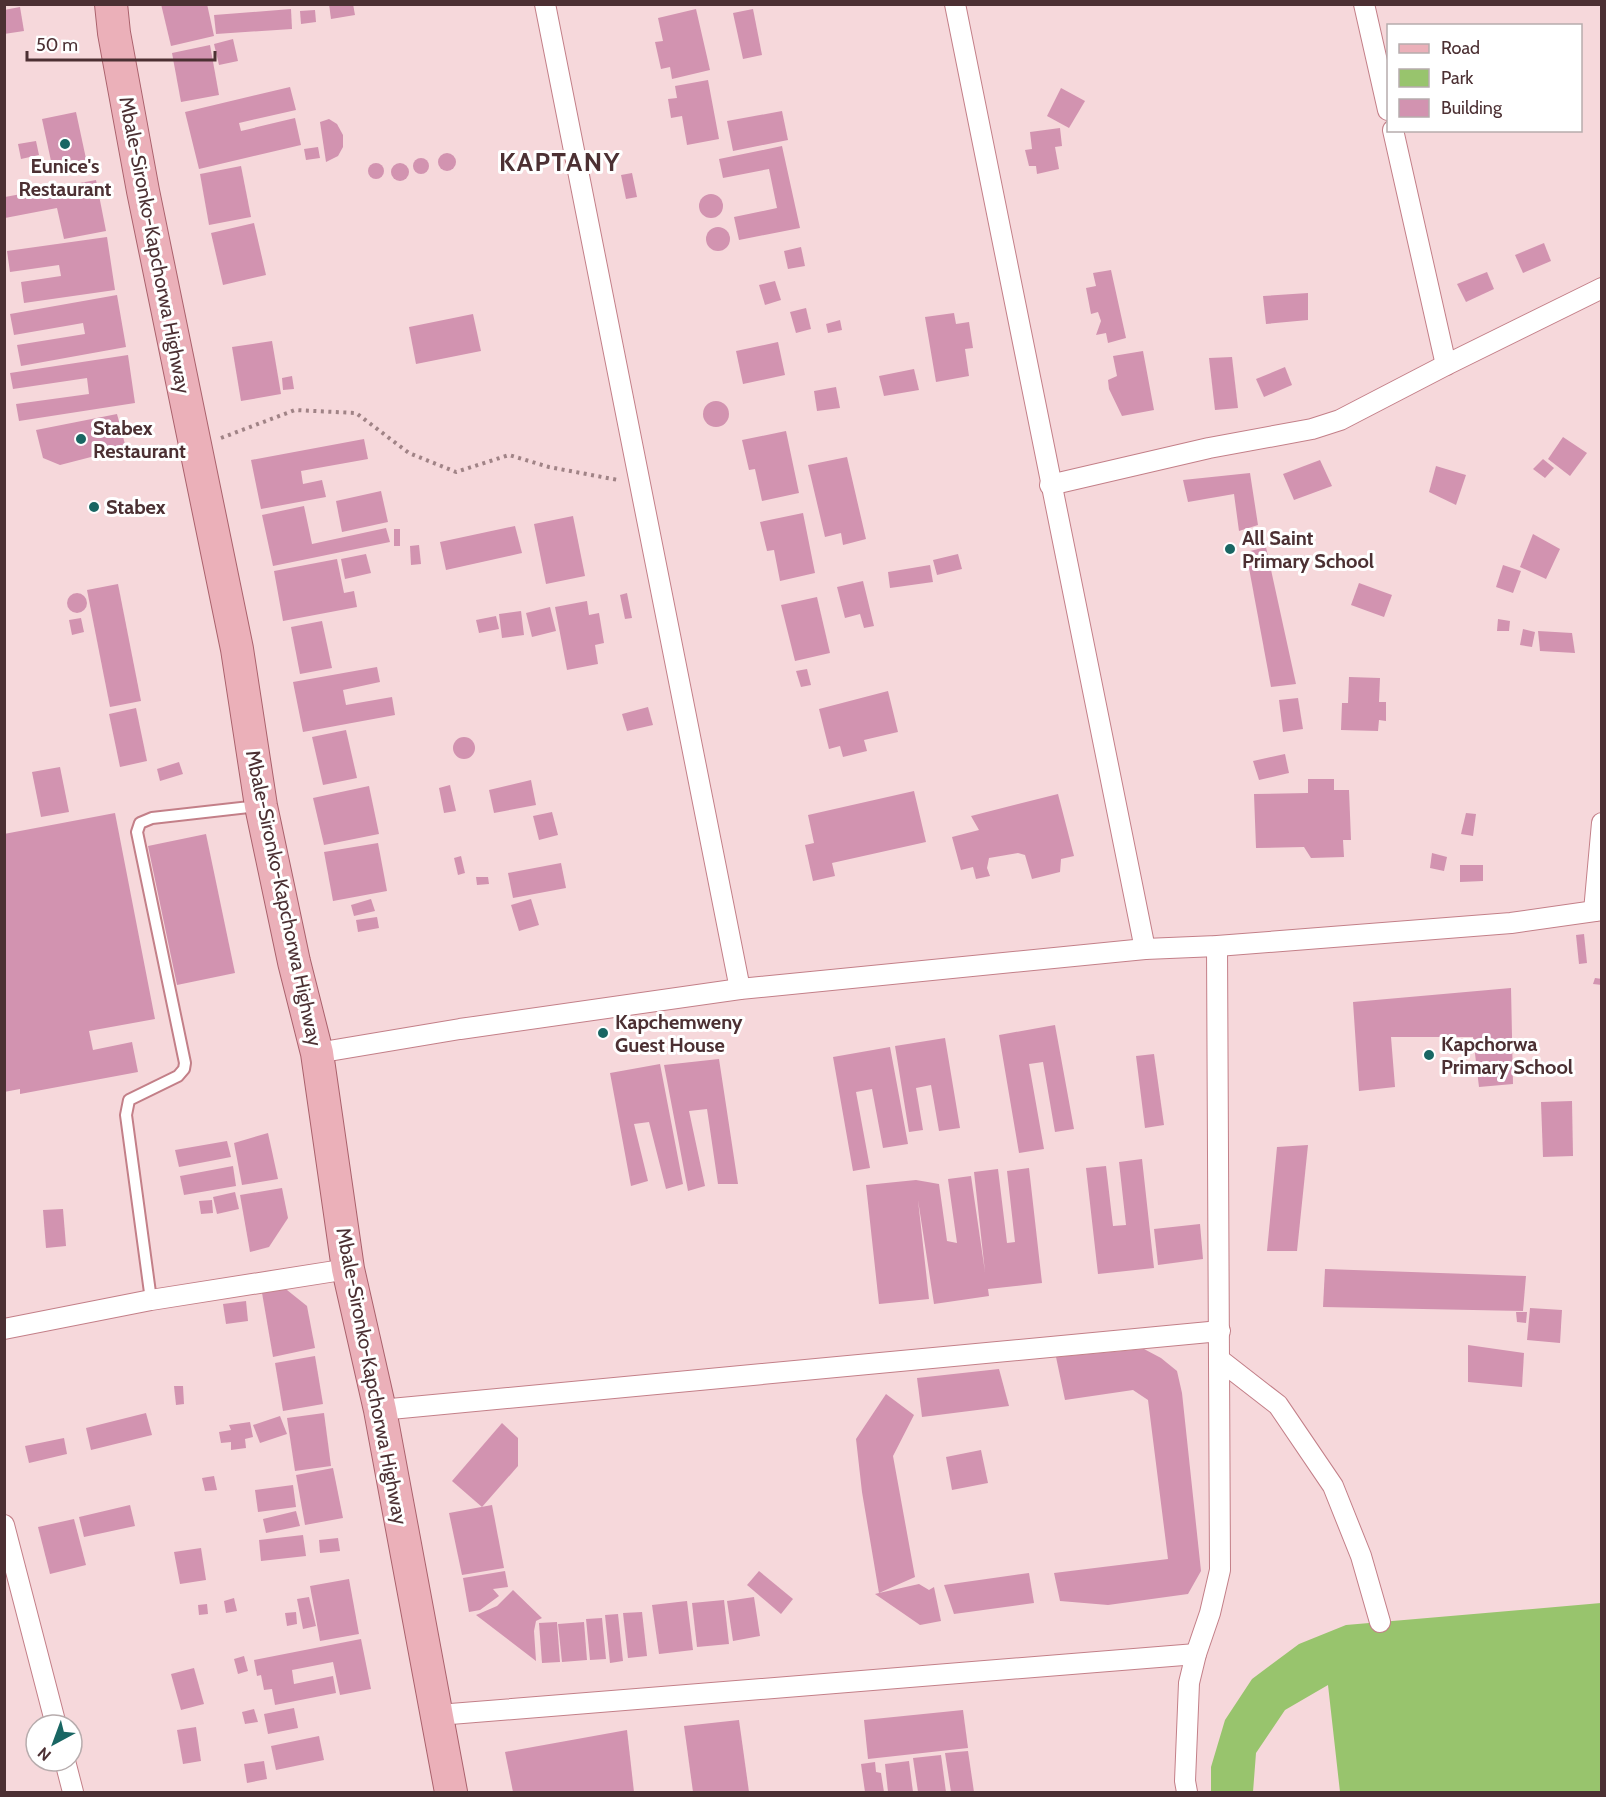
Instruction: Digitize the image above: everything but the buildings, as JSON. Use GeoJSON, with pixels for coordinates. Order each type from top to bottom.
{"type":"FeatureCollection","features":[{"type":"Feature","properties":{"kind":"main road","name":"Mbale-Sironko-Kapchorwa Highway"},"geometry":{"type":"LineString","coordinates":[[111,4],[114,33],[143,191],[237,649],[261,806],[292,951],[317,1053],[348,1269],[380,1410],[452,1792]]}},
{"type":"Feature","properties":{"kind":"street"},"geometry":{"type":"LineString","coordinates":[[545,4],[740,989]]}},
{"type":"Feature","properties":{"kind":"street"},"geometry":{"type":"LineString","coordinates":[[955,4],[1145,949]]}},
{"type":"Feature","properties":{"kind":"street"},"geometry":{"type":"LineString","coordinates":[[1365,4],[1387,101]]}},
{"type":"Feature","properties":{"kind":"street"},"geometry":{"type":"LineString","coordinates":[[1393,132],[1446,364]]}},
{"type":"Feature","properties":{"kind":"street"},"geometry":{"type":"LineString","coordinates":[[1050,485],[1209,448],[1312,429],[1340,420],[1446,364],[1602,288]]}},
{"type":"Feature","properties":{"kind":"street"},"geometry":{"type":"LineString","coordinates":[[317,1053],[460,1029],[740,989],[1145,949],[1217,946],[1511,923],[1598,910],[1602,824]]}},
{"type":"Feature","properties":{"kind":"street"},"geometry":{"type":"LineString","coordinates":[[1187,1792],[1185,1780],[1186,1717],[1189,1683],[1220,1570],[1217,946]]}},
{"type":"Feature","properties":{"kind":"street"},"geometry":{"type":"LineString","coordinates":[[4,1329],[151,1300],[348,1269]]}},
{"type":"Feature","properties":{"kind":"street"},"geometry":{"type":"LineString","coordinates":[[380,1410],[1220,1331]]}},
{"type":"Feature","properties":{"kind":"street"},"geometry":{"type":"LineString","coordinates":[[1220,1360],[1278,1405],[1333,1485],[1361,1556],[1380,1622]]}},
{"type":"Feature","properties":{"kind":"street"},"geometry":{"type":"LineString","coordinates":[[4,1525],[53,1713]]}},
{"type":"Feature","properties":{"kind":"street"},"geometry":{"type":"LineString","coordinates":[[438,1715],[1196,1654]]}},
{"type":"Feature","properties":{"kind":"street"},"geometry":{"type":"LineString","coordinates":[[68,1773],[73,1792]]}},
{"type":"Feature","properties":{"kind":"lane"},"geometry":{"type":"LineString","coordinates":[[151,1300],[126,1105],[129,1100],[178,1076],[184,1069],[184,1063],[137,832],[140,823],[152,818],[261,806]]}},
{"type":"Feature","properties":{"kind":"path"},"geometry":{"type":"LineString","coordinates":[[195,448],[295,410],[356,413],[409,453],[456,472],[509,455],[549,467],[614,480],[638,480]]}},
{"type":"Feature","properties":{"kind":"green space"},"geometry":{"type":"Polygon","coordinates":[[[1601,1603],[1601,1792],[1340,1792],[1328,1685],[1285,1710],[1256,1753],[1253,1792],[1211,1792],[1211,1767],[1225,1720],[1252,1679],[1299,1644],[1346,1625],[1601,1603]]]}},
{"type":"Feature","properties":{"kind":"place","name":"Eunice's Restaurant"},"geometry":{"type":"Point","coordinates":[65,144]}},
{"type":"Feature","properties":{"kind":"place","name":"Stabex Restaurant"},"geometry":{"type":"Point","coordinates":[81,439]}},
{"type":"Feature","properties":{"kind":"place","name":"Stabex"},"geometry":{"type":"Point","coordinates":[94,507]}},
{"type":"Feature","properties":{"kind":"place","name":"All Saint Primary School"},"geometry":{"type":"Point","coordinates":[1230,549]}},
{"type":"Feature","properties":{"kind":"place","name":"Kapchemweny Guest House"},"geometry":{"type":"Point","coordinates":[603,1033]}},
{"type":"Feature","properties":{"kind":"place","name":"Kapchorwa Primary School"},"geometry":{"type":"Point","coordinates":[1429,1055]}},
{"type":"Feature","properties":{"kind":"district","name":"KAPTANY"},"geometry":{"type":"Point","coordinates":[560,162]}}]}
